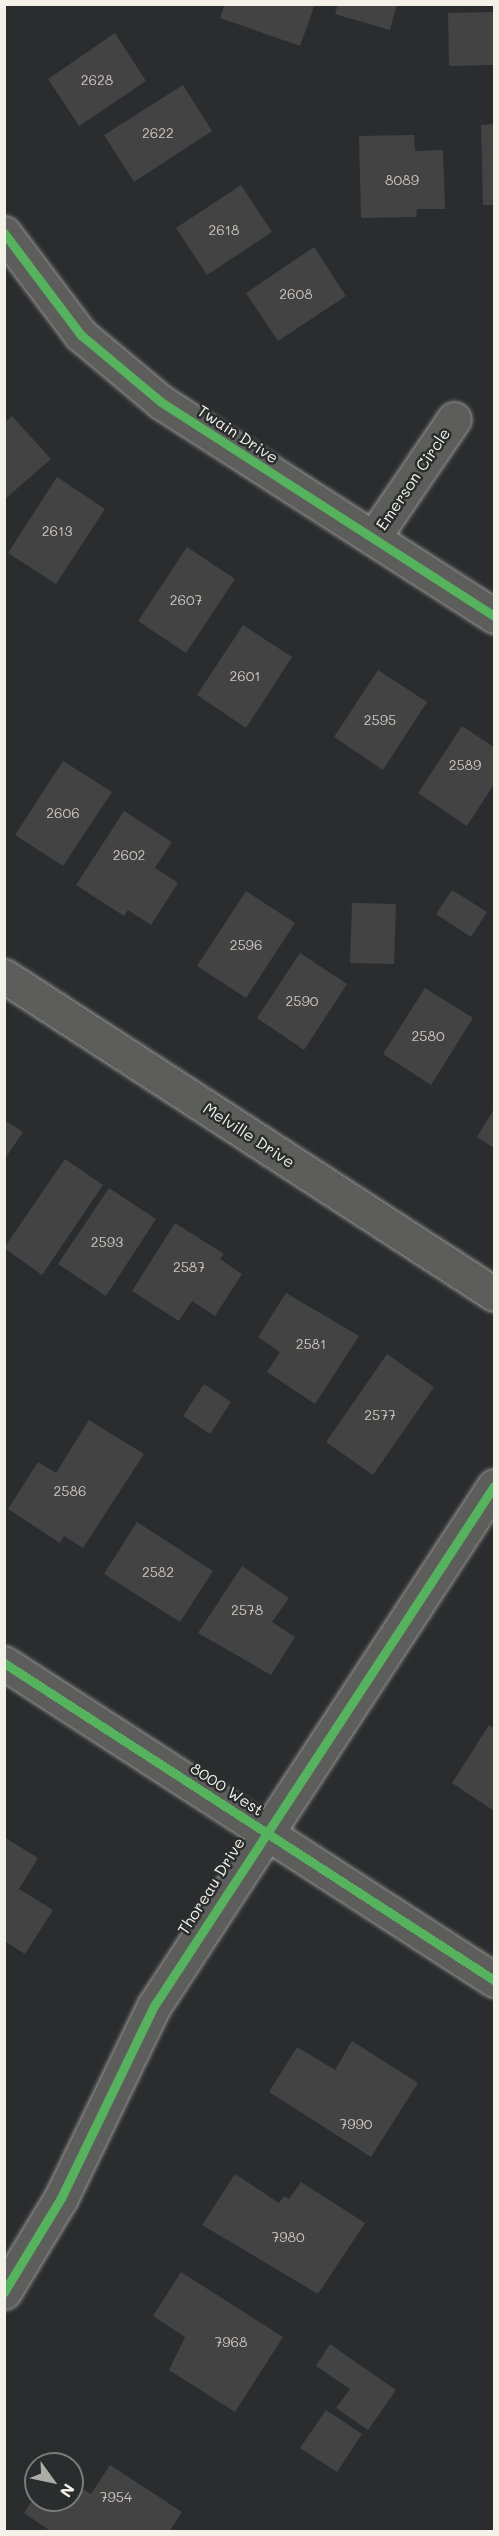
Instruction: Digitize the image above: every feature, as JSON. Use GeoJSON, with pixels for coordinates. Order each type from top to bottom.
{"type":"FeatureCollection","features":[{"type":"Feature","properties":{"kind":"street","name":"Twain Drive"},"geometry":{"type":"LineString","coordinates":[[4,233],[64,314],[100,352],[161,402],[495,616]]}},
{"type":"Feature","properties":{"kind":"street","name":"Emerson Circle"},"geometry":{"type":"LineString","coordinates":[[373,538],[454,419]]}},
{"type":"Feature","properties":{"kind":"street","name":"Melville Drive"},"geometry":{"type":"LineString","coordinates":[[4,976],[495,1294]]}},
{"type":"Feature","properties":{"kind":"street","name":"Thoreau Drive"},"geometry":{"type":"LineString","coordinates":[[4,2292],[61,2198],[126,2054],[264,1830],[495,1486]]}},
{"type":"Feature","properties":{"kind":"street","name":"8000 West"},"geometry":{"type":"LineString","coordinates":[[4,1663],[495,1980]]}},
{"type":"Feature","properties":{"kind":"building"},"geometry":{"type":"Polygon","coordinates":[[[225,4],[315,4],[300,46],[220,18],[225,4]]]}},
{"type":"Feature","properties":{"kind":"building"},"geometry":{"type":"Polygon","coordinates":[[[338,4],[397,4],[390,30],[335,14],[338,4]]]}},
{"type":"Feature","properties":{"kind":"building"},"geometry":{"type":"Polygon","coordinates":[[[494,12],[494,65],[449,66],[448,13],[494,12]]]}},
{"type":"Feature","properties":{"kind":"building"},"geometry":{"type":"Polygon","coordinates":[[[115,33],[146,81],[79,126],[48,79],[115,33]]]}},
{"type":"Feature","properties":{"kind":"building"},"geometry":{"type":"Polygon","coordinates":[[[183,85],[212,131],[134,182],[104,135],[183,85]]]}},
{"type":"Feature","properties":{"kind":"building"},"geometry":{"type":"Polygon","coordinates":[[[494,124],[494,205],[483,205],[481,125],[494,124]]]}},
{"type":"Feature","properties":{"kind":"building"},"geometry":{"type":"Polygon","coordinates":[[[414,135],[415,151],[443,150],[445,209],[417,209],[416,217],[361,218],[359,136],[414,135]]]}},
{"type":"Feature","properties":{"kind":"building"},"geometry":{"type":"Polygon","coordinates":[[[241,185],[272,232],[207,275],[176,228],[241,185]]]}},
{"type":"Feature","properties":{"kind":"building"},"geometry":{"type":"Polygon","coordinates":[[[314,247],[346,296],[278,341],[246,293],[314,247]]]}},
{"type":"Feature","properties":{"kind":"building"},"geometry":{"type":"Polygon","coordinates":[[[12,416],[51,459],[4,500],[4,423],[12,416]]]}},
{"type":"Feature","properties":{"kind":"building"},"geometry":{"type":"Polygon","coordinates":[[[57,477],[105,509],[56,584],[8,553],[57,477]]]}},
{"type":"Feature","properties":{"kind":"building"},"geometry":{"type":"Polygon","coordinates":[[[187,547],[235,579],[186,653],[138,621],[187,547]]]}},
{"type":"Feature","properties":{"kind":"building"},"geometry":{"type":"Polygon","coordinates":[[[243,625],[292,657],[246,728],[197,695],[243,625]]]}},
{"type":"Feature","properties":{"kind":"building"},"geometry":{"type":"Polygon","coordinates":[[[378,670],[427,702],[383,770],[334,737],[378,670]]]}},
{"type":"Feature","properties":{"kind":"building"},"geometry":{"type":"Polygon","coordinates":[[[462,726],[494,747],[494,784],[467,826],[418,793],[462,726]]]}},
{"type":"Feature","properties":{"kind":"building"},"geometry":{"type":"Polygon","coordinates":[[[63,761],[112,792],[63,866],[15,835],[63,761]]]}},
{"type":"Feature","properties":{"kind":"building"},"geometry":{"type":"Polygon","coordinates":[[[124,811],[172,842],[155,868],[178,883],[151,925],[128,910],[124,916],[76,885],[124,811]]]}},
{"type":"Feature","properties":{"kind":"building"},"geometry":{"type":"Polygon","coordinates":[[[452,890],[487,912],[471,937],[436,914],[452,890]]]}},
{"type":"Feature","properties":{"kind":"building"},"geometry":{"type":"Polygon","coordinates":[[[246,891],[295,923],[246,998],[197,966],[246,891]]]}},
{"type":"Feature","properties":{"kind":"building"},"geometry":{"type":"Polygon","coordinates":[[[352,903],[396,904],[394,964],[350,963],[352,903]]]}},
{"type":"Feature","properties":{"kind":"building"},"geometry":{"type":"Polygon","coordinates":[[[300,953],[347,984],[304,1050],[257,1018],[300,953]]]}},
{"type":"Feature","properties":{"kind":"building"},"geometry":{"type":"Polygon","coordinates":[[[425,988],[473,1018],[431,1085],[383,1054],[425,988]]]}},
{"type":"Feature","properties":{"kind":"building"},"geometry":{"type":"Polygon","coordinates":[[[494,1109],[494,1148],[477,1137],[494,1109]]]}},
{"type":"Feature","properties":{"kind":"building"},"geometry":{"type":"Polygon","coordinates":[[[4,1120],[23,1132],[4,1160],[4,1120]]]}},
{"type":"Feature","properties":{"kind":"building"},"geometry":{"type":"Polygon","coordinates":[[[65,1159],[103,1185],[42,1275],[4,1248],[65,1159]]]}},
{"type":"Feature","properties":{"kind":"building"},"geometry":{"type":"Polygon","coordinates":[[[109,1188],[156,1219],[106,1296],[58,1264],[109,1188]]]}},
{"type":"Feature","properties":{"kind":"building"},"geometry":{"type":"Polygon","coordinates":[[[175,1223],[224,1254],[220,1259],[242,1274],[215,1316],[192,1301],[179,1321],[132,1291],[175,1223]]]}},
{"type":"Feature","properties":{"kind":"building"},"geometry":{"type":"Polygon","coordinates":[[[286,1293],[359,1336],[315,1404],[267,1372],[280,1352],[258,1337],[286,1293]]]}},
{"type":"Feature","properties":{"kind":"building"},"geometry":{"type":"Polygon","coordinates":[[[387,1354],[434,1387],[373,1475],[326,1442],[387,1354]]]}},
{"type":"Feature","properties":{"kind":"building"},"geometry":{"type":"Polygon","coordinates":[[[204,1384],[231,1402],[210,1434],[183,1416],[204,1384]]]}},
{"type":"Feature","properties":{"kind":"building"},"geometry":{"type":"Polygon","coordinates":[[[89,1420],[144,1454],[83,1548],[64,1536],[60,1543],[8,1509],[38,1462],[56,1473],[89,1420]]]}},
{"type":"Feature","properties":{"kind":"building"},"geometry":{"type":"Polygon","coordinates":[[[137,1522],[213,1571],[180,1622],[104,1574],[137,1522]]]}},
{"type":"Feature","properties":{"kind":"building"},"geometry":{"type":"Polygon","coordinates":[[[242,1566],[289,1598],[272,1622],[295,1637],[271,1675],[198,1633],[242,1566]]]}},
{"type":"Feature","properties":{"kind":"building"},"geometry":{"type":"Polygon","coordinates":[[[489,1725],[494,1729],[494,1811],[452,1783],[489,1725]]]}},
{"type":"Feature","properties":{"kind":"building"},"geometry":{"type":"Polygon","coordinates":[[[4,1837],[38,1858],[19,1889],[53,1910],[25,1954],[4,1941],[4,1837]]]}},
{"type":"Feature","properties":{"kind":"building"},"geometry":{"type":"Polygon","coordinates":[[[352,2041],[418,2083],[371,2157],[269,2092],[297,2047],[335,2070],[352,2041]]]}},
{"type":"Feature","properties":{"kind":"building"},"geometry":{"type":"Polygon","coordinates":[[[235,2174],[279,2203],[284,2196],[289,2199],[301,2182],[365,2223],[318,2294],[202,2225],[235,2174]]]}},
{"type":"Feature","properties":{"kind":"building"},"geometry":{"type":"Polygon","coordinates":[[[181,2272],[283,2337],[235,2412],[169,2370],[185,2337],[153,2316],[181,2272]]]}},
{"type":"Feature","properties":{"kind":"building"},"geometry":{"type":"Polygon","coordinates":[[[330,2344],[396,2390],[368,2430],[336,2408],[350,2389],[316,2366],[330,2344]]]}},
{"type":"Feature","properties":{"kind":"building"},"geometry":{"type":"Polygon","coordinates":[[[326,2410],[362,2434],[337,2472],[300,2448],[326,2410]]]}},
{"type":"Feature","properties":{"kind":"building"},"geometry":{"type":"Polygon","coordinates":[[[110,2465],[182,2512],[169,2532],[52,2532],[24,2513],[84,2512],[84,2490],[91,2494],[110,2465]]]}},
{"type":"Feature","properties":{"kind":"cycle path"},"geometry":{"type":"LineString","coordinates":[[4,233],[81,335],[161,402],[494,616]]}},
{"type":"Feature","properties":{"kind":"cycle path"},"geometry":{"type":"LineString","coordinates":[[4,2292],[61,2198],[154,2006],[494,1486]]}},
{"type":"Feature","properties":{"kind":"cycle path"},"geometry":{"type":"LineString","coordinates":[[4,1663],[494,1980]]}}]}
